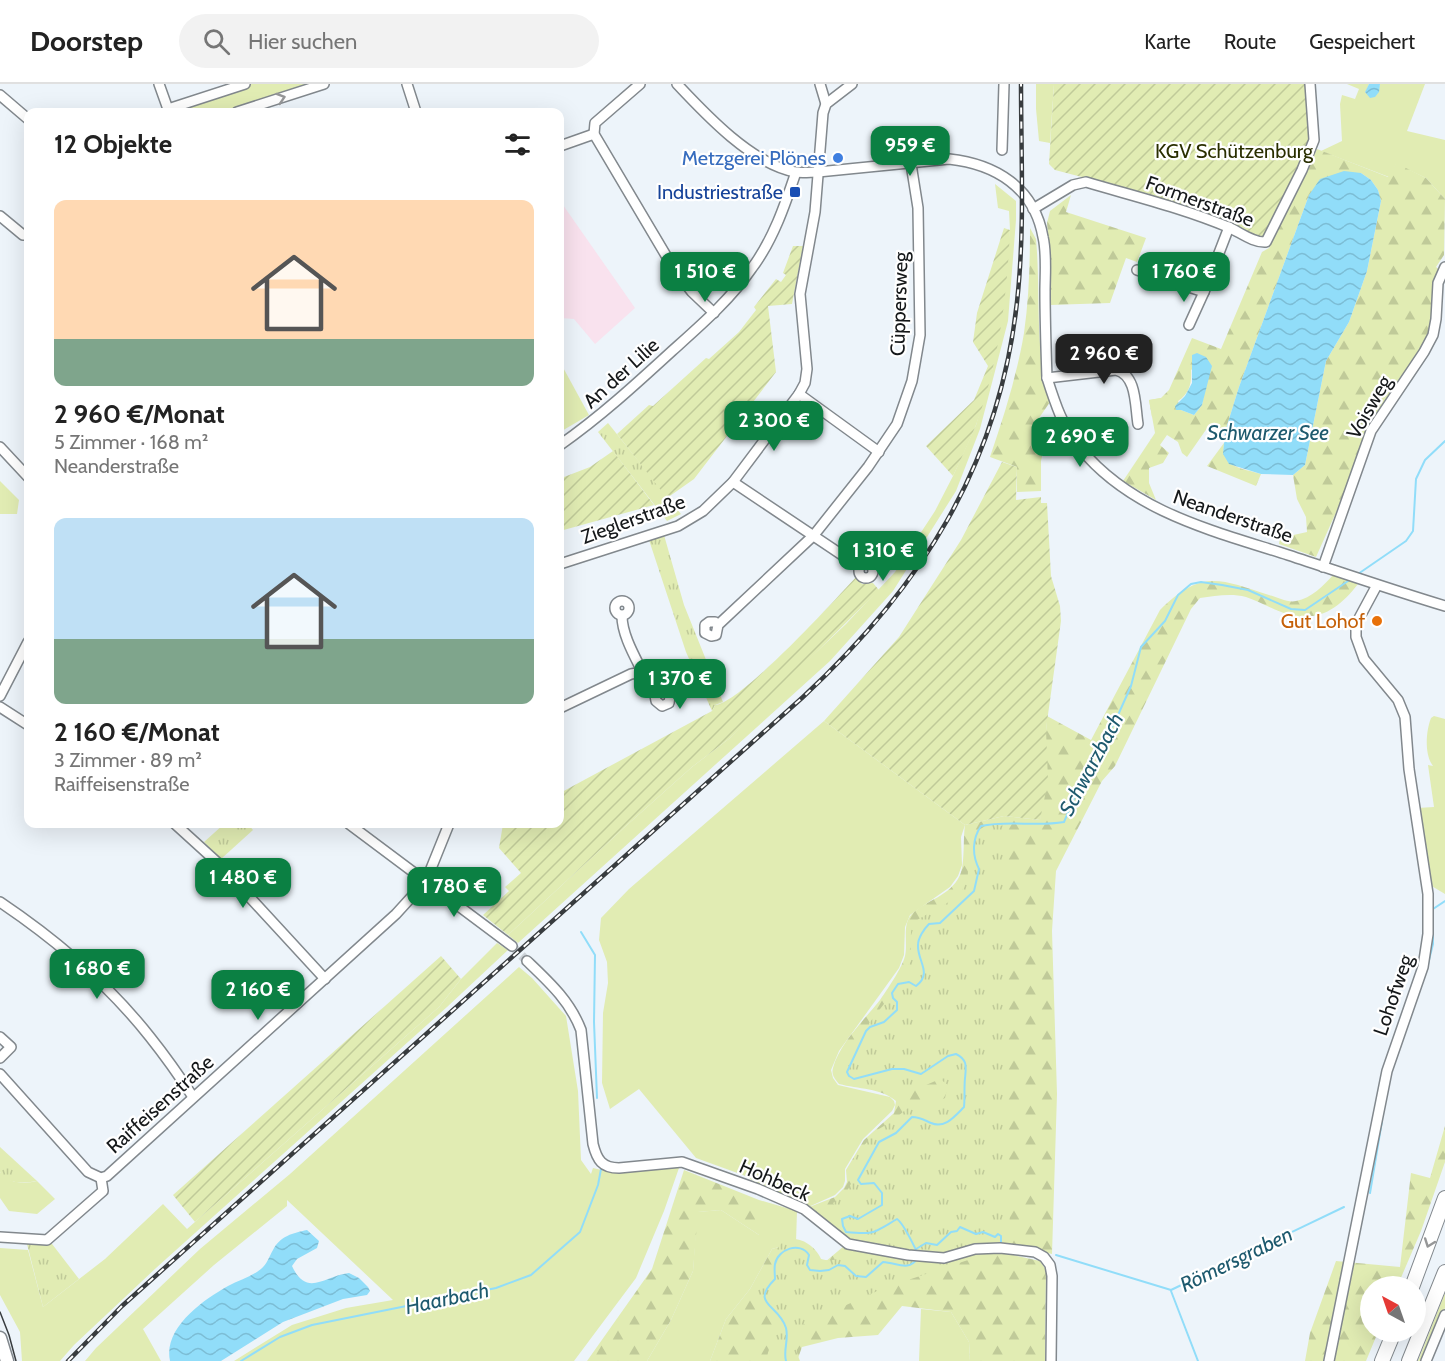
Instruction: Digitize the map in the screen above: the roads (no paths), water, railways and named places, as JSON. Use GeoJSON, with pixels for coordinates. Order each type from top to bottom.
{"type":"FeatureCollection","features":[{"type":"Feature","properties":{"kind":"highway"},"geometry":{"type":"LineString","coordinates":[[1416,1276],[1445,1198]]}},
{"type":"Feature","properties":{"kind":"highway"},"geometry":{"type":"LineString","coordinates":[[1409,1361],[1445,1272]]}},
{"type":"Feature","properties":{"kind":"highway"},"geometry":{"type":"LineString","coordinates":[[1382,1361],[1390,1342]]}},
{"type":"Feature","properties":{"kind":"main road"},"geometry":{"type":"LineString","coordinates":[[0,1338],[7,1361]]}},
{"type":"Feature","properties":{"kind":"street"},"geometry":{"type":"LineString","coordinates":[[159,84],[167,108]]}},
{"type":"Feature","properties":{"kind":"street"},"geometry":{"type":"LineString","coordinates":[[177,108],[245,84]]}},
{"type":"Feature","properties":{"kind":"street"},"geometry":{"type":"LineString","coordinates":[[249,108],[324,84]]}},
{"type":"Feature","properties":{"kind":"street"},"geometry":{"type":"LineString","coordinates":[[406,84],[415,108]]}},
{"type":"Feature","properties":{"kind":"street"},"geometry":{"type":"LineString","coordinates":[[640,84],[595,123],[594,134],[674,269],[692,292],[714,313]]}},
{"type":"Feature","properties":{"kind":"street"},"geometry":{"type":"LineString","coordinates":[[677,84],[697,106],[730,135],[760,157],[796,172],[818,172],[949,159],[966,161],[990,168],[1014,184],[1033,209]]}},
{"type":"Feature","properties":{"kind":"street"},"geometry":{"type":"LineString","coordinates":[[820,84],[826,104],[852,84]]}},
{"type":"Feature","properties":{"kind":"street"},"geometry":{"type":"LineString","coordinates":[[1002,150],[1004,84]]}},
{"type":"Feature","properties":{"kind":"street","name":"Formerstraße"},"geometry":{"type":"LineString","coordinates":[[1033,209],[1073,185],[1086,182],[1195,214],[1257,241],[1266,242],[1302,170],[1314,140],[1310,84]]}},
{"type":"Feature","properties":{"kind":"street"},"geometry":{"type":"LineString","coordinates":[[0,95],[24,116]]}},
{"type":"Feature","properties":{"kind":"street","name":"Zieglerstraße"},"geometry":{"type":"LineString","coordinates":[[564,563],[678,526],[703,511],[734,482],[800,394],[805,383],[807,369],[800,294],[815,212],[823,113],[826,104]]}},
{"type":"Feature","properties":{"kind":"street"},"geometry":{"type":"LineString","coordinates":[[564,145],[594,134]]}},
{"type":"Feature","properties":{"kind":"street","name":"Cüppersweg"},"geometry":{"type":"LineString","coordinates":[[718,626],[814,535],[879,452],[897,424],[912,381],[920,335],[918,208],[911,164]]}},
{"type":"Feature","properties":{"kind":"street","name":"An der Lilie"},"geometry":{"type":"LineString","coordinates":[[564,442],[615,404],[714,313],[753,267],[764,249],[780,217],[796,172]]}},
{"type":"Feature","properties":{"kind":"street","name":"Neanderstraße"},"geometry":{"type":"LineString","coordinates":[[1033,209],[1041,227],[1045,248],[1047,378],[1062,421],[1080,448],[1111,480],[1148,504],[1196,525],[1445,606]]}},
{"type":"Feature","properties":{"kind":"street"},"geometry":{"type":"LineString","coordinates":[[0,216],[24,235]]}},
{"type":"Feature","properties":{"kind":"street"},"geometry":{"type":"LineString","coordinates":[[1189,325],[1229,227]]}},
{"type":"Feature","properties":{"kind":"street","name":"Voisweg"},"geometry":{"type":"LineString","coordinates":[[1323,567],[1371,431],[1433,335],[1438,283],[1445,267]]}},
{"type":"Feature","properties":{"kind":"street"},"geometry":{"type":"LineString","coordinates":[[1137,270],[1204,292]]}},
{"type":"Feature","properties":{"kind":"street"},"geometry":{"type":"LineString","coordinates":[[1047,378],[1116,370],[1124,373],[1129,377],[1132,386],[1138,424]]}},
{"type":"Feature","properties":{"kind":"street"},"geometry":{"type":"LineString","coordinates":[[800,394],[879,452]]}},
{"type":"Feature","properties":{"kind":"street"},"geometry":{"type":"LineString","coordinates":[[0,447],[24,473]]}},
{"type":"Feature","properties":{"kind":"street"},"geometry":{"type":"LineString","coordinates":[[734,482],[860,567]]}},
{"type":"Feature","properties":{"kind":"street","name":"Lohofweg"},"geometry":{"type":"LineString","coordinates":[[1329,1361],[1385,1078],[1423,967],[1428,934],[1428,894],[1409,769],[1405,717],[1398,700],[1364,659],[1356,637],[1356,624],[1377,585]]}},
{"type":"Feature","properties":{"kind":"street"},"geometry":{"type":"LineString","coordinates":[[622,616],[622,624],[643,672],[657,694]]}},
{"type":"Feature","properties":{"kind":"street"},"geometry":{"type":"LineString","coordinates":[[0,696],[24,650]]}},
{"type":"Feature","properties":{"kind":"street"},"geometry":{"type":"LineString","coordinates":[[564,706],[631,674],[643,672]]}},
{"type":"Feature","properties":{"kind":"street"},"geometry":{"type":"LineString","coordinates":[[0,707],[24,722]]}},
{"type":"Feature","properties":{"kind":"street"},"geometry":{"type":"LineString","coordinates":[[179,828],[219,864],[326,978]]}},
{"type":"Feature","properties":{"kind":"street"},"geometry":{"type":"LineString","coordinates":[[354,828],[512,946]]}},
{"type":"Feature","properties":{"kind":"street"},"geometry":{"type":"LineString","coordinates":[[426,881],[447,828]]}},
{"type":"Feature","properties":{"kind":"street","name":"Raiffeisenstraße"},"geometry":{"type":"LineString","coordinates":[[101,1178],[112,1172],[326,978],[396,914],[426,881]]}},
{"type":"Feature","properties":{"kind":"street"},"geometry":{"type":"LineString","coordinates":[[0,902],[74,959],[124,1007],[150,1037],[193,1097]]}},
{"type":"Feature","properties":{"kind":"street","name":"Hohbeck"},"geometry":{"type":"LineString","coordinates":[[527,961],[561,995],[575,1014],[581,1030],[593,1144],[597,1160],[602,1164],[609,1168],[619,1168],[682,1162],[758,1189],[804,1209],[848,1244],[908,1255],[944,1258],[975,1249],[1000,1248],[1035,1252],[1044,1257],[1050,1266],[1052,1276],[1051,1361]]}},
{"type":"Feature","properties":{"kind":"street"},"geometry":{"type":"LineString","coordinates":[[0,1037],[11,1047],[0,1058]]}},
{"type":"Feature","properties":{"kind":"street","name":"Raiffeisenstraße"},"geometry":{"type":"LineString","coordinates":[[0,1074],[88,1172],[101,1178]]}},
{"type":"Feature","properties":{"kind":"street","name":"Raiffeisenstraße"},"geometry":{"type":"LineString","coordinates":[[0,1237],[47,1240],[103,1191],[101,1178]]}},
{"type":"Feature","properties":{"kind":"street"},"geometry":{"type":"LineString","coordinates":[[1426,1361],[1445,1315]]}},
{"type":"Feature","properties":{"kind":"water"},"geometry":{"type":"Polygon","coordinates":[[[1369,84],[1380,84],[1379,92],[1375,97],[1370,98],[1365,92],[1369,84]]]}},
{"type":"Feature","properties":{"kind":"water","name":"Schwarzer See"},"geometry":{"type":"Polygon","coordinates":[[[1344,171],[1361,173],[1371,180],[1378,190],[1381,201],[1367,271],[1349,322],[1326,361],[1305,465],[1293,475],[1261,474],[1229,464],[1223,454],[1225,432],[1239,387],[1309,195],[1320,179],[1344,171]]]}},
{"type":"Feature","properties":{"kind":"water"},"geometry":{"type":"Polygon","coordinates":[[[1197,353],[1206,357],[1212,366],[1202,405],[1194,415],[1176,410],[1175,406],[1185,396],[1192,383],[1192,355],[1197,353]]]}},
{"type":"Feature","properties":{"kind":"water"},"geometry":{"type":"Polygon","coordinates":[[[307,1230],[319,1241],[317,1248],[297,1259],[292,1266],[298,1276],[304,1281],[317,1283],[349,1273],[359,1278],[368,1287],[370,1291],[367,1295],[343,1299],[283,1322],[221,1361],[170,1361],[169,1349],[173,1337],[187,1316],[218,1292],[261,1269],[283,1238],[307,1230]]]}},
{"type":"Feature","properties":{"kind":"waterway","name":"Schwarzbach"},"geometry":{"type":"LineString","coordinates":[[1358,574],[1406,541],[1413,531],[1416,479],[1425,460],[1445,441]]}},
{"type":"Feature","properties":{"kind":"waterway","name":"Schwarzbach"},"geometry":{"type":"LineString","coordinates":[[917,1252],[897,1219],[869,1233],[846,1232],[842,1219],[850,1216],[858,1219],[882,1205],[882,1193],[874,1183],[861,1184],[858,1180],[879,1142],[896,1133],[912,1117],[941,1124],[949,1121],[964,1107],[966,1067],[964,1061],[956,1054],[948,1056],[921,1074],[904,1069],[892,1069],[854,1079],[847,1072],[866,1031],[884,1022],[897,1010],[897,1002],[892,993],[898,984],[909,982],[916,986],[921,981],[924,972],[918,945],[923,931],[929,924],[940,923],[974,891],[979,869],[974,853],[975,842],[981,826],[1064,822],[1093,754],[1114,724],[1131,686],[1141,647],[1165,621],[1178,595],[1191,584],[1201,582],[1248,590],[1291,609],[1305,610],[1351,579]]}},
{"type":"Feature","properties":{"kind":"waterway","name":"Römersgraben"},"geometry":{"type":"LineString","coordinates":[[1426,972],[1433,944],[1433,909],[1445,901]]}},
{"type":"Feature","properties":{"kind":"waterway","name":"Haarbach"},"geometry":{"type":"LineString","coordinates":[[581,932],[595,955],[594,1022],[597,1098]]}},
{"type":"Feature","properties":{"kind":"waterway","name":"Römersgraben"},"geometry":{"type":"LineString","coordinates":[[1370,1193],[1382,1121]]}},
{"type":"Feature","properties":{"kind":"waterway","name":"Haarbach"},"geometry":{"type":"LineString","coordinates":[[241,1361],[280,1337],[312,1325],[496,1288],[531,1275],[580,1232],[598,1185],[601,1169]]}},
{"type":"Feature","properties":{"kind":"waterway","name":"Römersgraben"},"geometry":{"type":"LineString","coordinates":[[1056,1255],[1171,1290],[1344,1207]]}},
{"type":"Feature","properties":{"kind":"waterway","name":"Römersgraben"},"geometry":{"type":"LineString","coordinates":[[916,1249],[926,1243],[937,1245],[960,1227],[976,1234],[983,1232],[995,1237],[998,1234],[1001,1236],[1001,1242]]}},
{"type":"Feature","properties":{"kind":"waterway","name":"Schwarzbach"},"geometry":{"type":"LineString","coordinates":[[786,1361],[786,1328],[778,1314],[765,1300],[765,1294],[775,1279],[775,1266],[780,1254],[790,1249],[800,1248],[809,1255],[807,1265],[810,1270],[829,1270],[838,1265],[845,1266],[856,1276],[866,1277],[883,1262],[906,1266],[918,1258]]}},
{"type":"Feature","properties":{"kind":"waterway"},"geometry":{"type":"LineString","coordinates":[[1171,1291],[1198,1361]]}},
{"type":"Feature","properties":{"kind":"tunnel"},"geometry":{"type":"LineString","coordinates":[[512,946],[527,961]]}},
{"type":"Feature","properties":{"kind":"tram line"},"geometry":{"type":"LineString","coordinates":[[0,1312],[16,1361]]}},
{"type":"Feature","properties":{"kind":"railway"},"geometry":{"type":"LineString","coordinates":[[68,1361],[122,1306],[803,697],[884,612],[918,567],[948,520],[972,470],[993,417],[1007,362],[1017,302],[1021,248],[1021,84]]}},
{"type":"Feature","properties":{"kind":"place","name":"Metzgerei Plönes"},"geometry":{"type":"Point","coordinates":[838,158]}},
{"type":"Feature","properties":{"kind":"place","name":"Industriestraße"},"geometry":{"type":"Point","coordinates":[795,192]}},
{"type":"Feature","properties":{"kind":"place","name":"Gut Lohof"},"geometry":{"type":"Point","coordinates":[1377,621]}},
{"type":"Feature","properties":{"kind":"park label","name":"KGV Schützenburg"},"geometry":{"type":"Point","coordinates":[1234,151]}}]}
